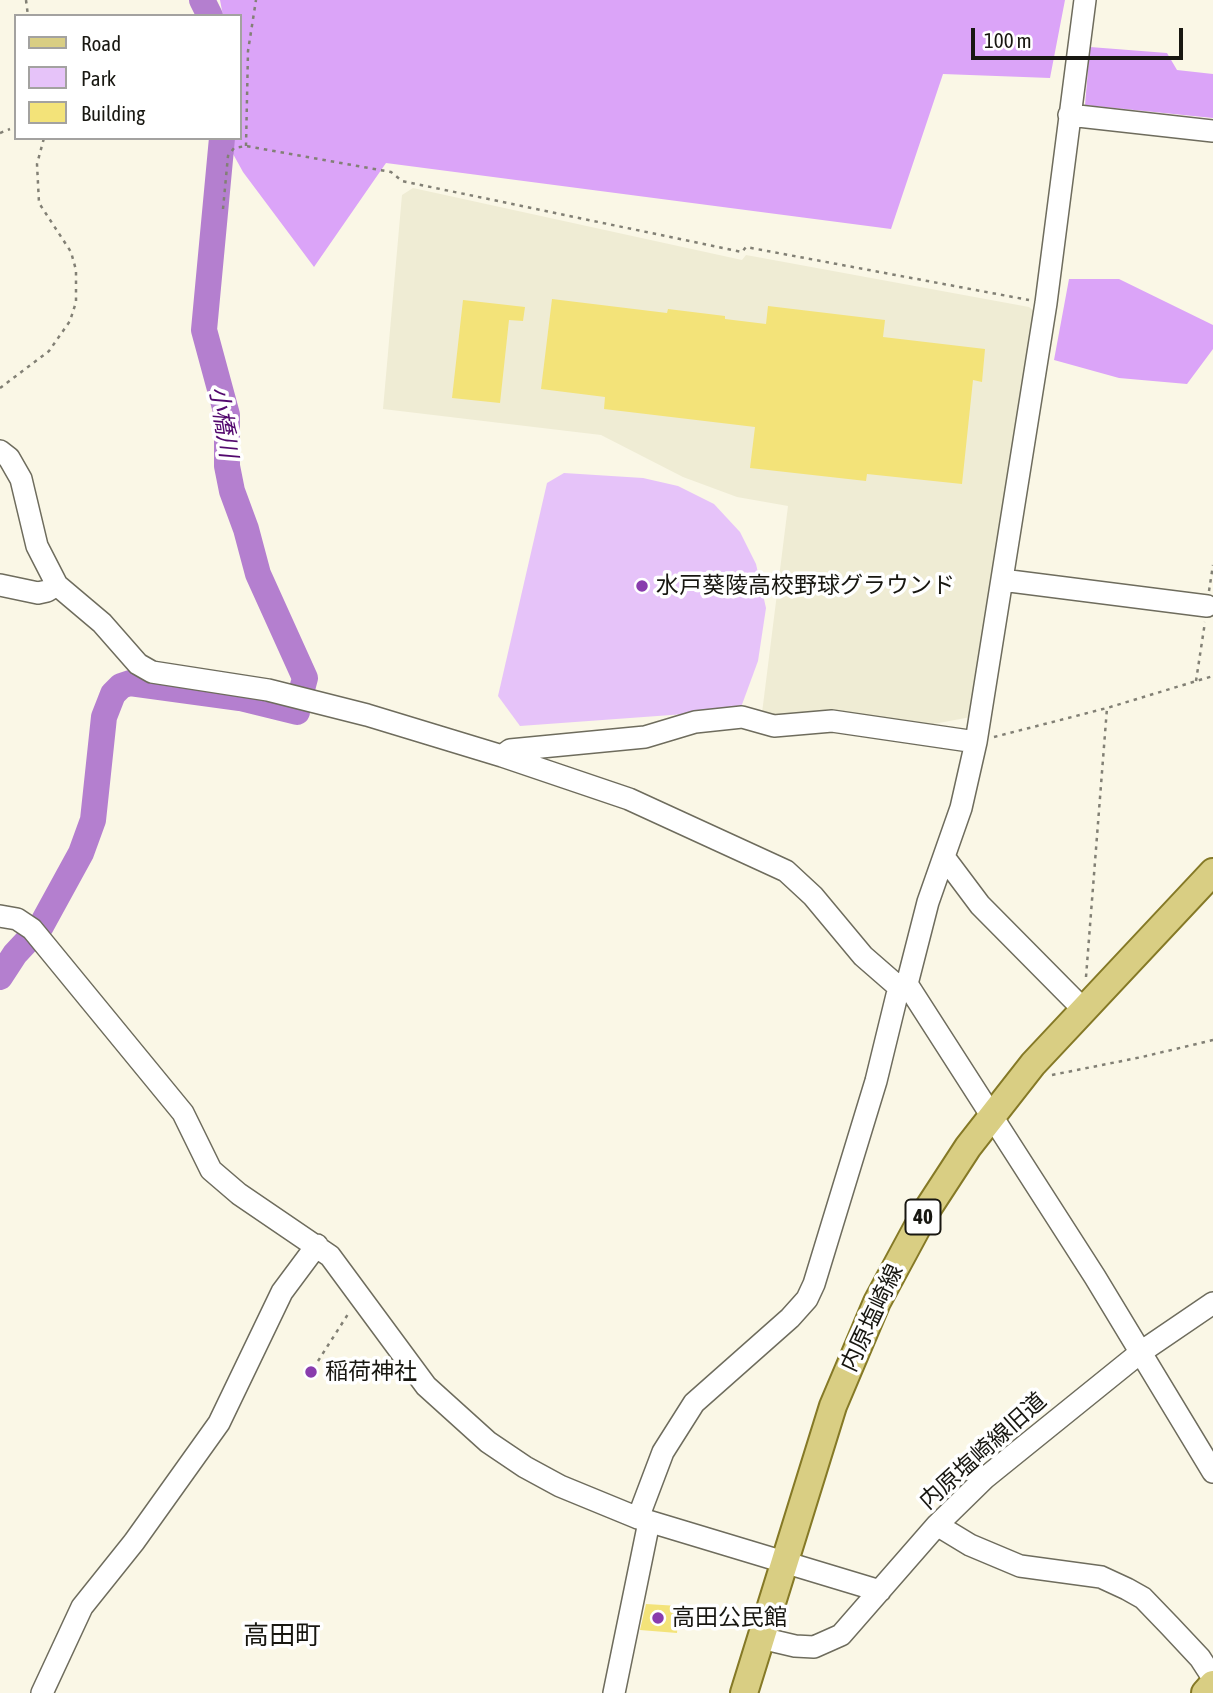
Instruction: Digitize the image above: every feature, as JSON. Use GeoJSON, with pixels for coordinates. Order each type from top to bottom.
{"type":"FeatureCollection","features":[{"type":"Feature","properties":{"kind":"main road","name":"内原塩崎線"},"geometry":{"type":"LineString","coordinates":[[744,1693],[834,1406],[877,1302],[925,1213],[991,1116],[1033,1064],[1213,872]]}},
{"type":"Feature","properties":{"kind":"main road"},"geometry":{"type":"LineString","coordinates":[[1205,1693],[1213,1684]]}},
{"type":"Feature","properties":{"kind":"street"},"geometry":{"type":"LineString","coordinates":[[614,1693],[643,1520],[663,1452],[694,1403],[790,1318],[807,1298],[814,1284],[876,1081],[897,995],[907,984],[928,902],[961,808],[976,742],[1046,303],[1085,0]]}},
{"type":"Feature","properties":{"kind":"street"},"geometry":{"type":"LineString","coordinates":[[1069,115],[1213,131]]}},
{"type":"Feature","properties":{"kind":"street"},"geometry":{"type":"LineString","coordinates":[[0,451],[9,458],[21,479],[37,546],[57,585],[102,623],[138,664],[152,671],[280,693],[367,715],[502,756],[629,799],[786,871],[813,896],[863,956],[894,983],[907,984]]}},
{"type":"Feature","properties":{"kind":"street"},"geometry":{"type":"LineString","coordinates":[[1002,580],[1207,606]]}},
{"type":"Feature","properties":{"kind":"street"},"geometry":{"type":"LineString","coordinates":[[0,585],[38,593],[57,585]]}},
{"type":"Feature","properties":{"kind":"street"},"geometry":{"type":"LineString","coordinates":[[502,756],[510,750],[645,737],[695,722],[742,717],[774,726],[832,721],[976,742]]}},
{"type":"Feature","properties":{"kind":"street"},"geometry":{"type":"LineString","coordinates":[[944,857],[980,905],[1090,1001]]}},
{"type":"Feature","properties":{"kind":"street"},"geometry":{"type":"LineString","coordinates":[[0,916],[17,919],[32,929],[183,1113],[211,1170],[239,1194],[330,1256],[426,1386],[488,1442],[560,1486],[643,1520],[880,1591]]}},
{"type":"Feature","properties":{"kind":"street"},"geometry":{"type":"LineString","coordinates":[[907,984],[1142,1352],[1213,1472]]}},
{"type":"Feature","properties":{"kind":"street"},"geometry":{"type":"LineString","coordinates":[[42,1693],[82,1607],[134,1542],[219,1423],[282,1292],[317,1245]]}},
{"type":"Feature","properties":{"kind":"street","name":"内原塩崎線旧道"},"geometry":{"type":"LineString","coordinates":[[761,1638],[803,1647],[829,1642],[850,1626],[937,1525],[1002,1462],[1142,1352],[1213,1303]]}},
{"type":"Feature","properties":{"kind":"street"},"geometry":{"type":"LineString","coordinates":[[937,1525],[970,1545],[1020,1566],[1101,1577],[1128,1589],[1143,1598],[1170,1626],[1200,1658],[1213,1678]]}},
{"type":"Feature","properties":{"kind":"path"},"geometry":{"type":"LineString","coordinates":[[246,146],[248,51],[256,0]]}},
{"type":"Feature","properties":{"kind":"path"},"geometry":{"type":"LineString","coordinates":[[0,133],[10,129]]}},
{"type":"Feature","properties":{"kind":"path"},"geometry":{"type":"LineString","coordinates":[[0,388],[48,351],[70,321],[75,302],[76,270],[71,252],[39,203],[37,164],[43,140]]}},
{"type":"Feature","properties":{"kind":"path"},"geometry":{"type":"LineString","coordinates":[[223,209],[228,156],[234,148],[246,146],[275,149],[391,172],[402,181],[742,252],[746,247],[1046,303]]}},
{"type":"Feature","properties":{"kind":"path"},"geometry":{"type":"LineString","coordinates":[[976,742],[1107,708],[1213,676]]}},
{"type":"Feature","properties":{"kind":"path"},"geometry":{"type":"LineString","coordinates":[[1090,1001],[1086,979],[1107,708]]}},
{"type":"Feature","properties":{"kind":"path"},"geometry":{"type":"LineString","coordinates":[[1033,1064],[1048,1076],[1213,1040]]}},
{"type":"Feature","properties":{"kind":"path"},"geometry":{"type":"LineString","coordinates":[[318,1361],[360,1296]]}},
{"type":"Feature","properties":{"kind":"shaded area"},"geometry":{"type":"Polygon","coordinates":[[[220,0],[1065,0],[1050,78],[943,74],[891,229],[386,163],[314,267],[243,172],[232,152],[231,140],[242,140],[242,14],[223,14],[220,0]]]}},
{"type":"Feature","properties":{"kind":"shaded area"},"geometry":{"type":"Polygon","coordinates":[[[1090,47],[1167,53],[1177,70],[1213,74],[1213,118],[1085,105],[1090,47]]]}},
{"type":"Feature","properties":{"kind":"shaded area"},"geometry":{"type":"Polygon","coordinates":[[[413,188],[742,260],[746,255],[1029,307],[1035,312],[976,716],[923,726],[783,718],[762,713],[788,506],[737,497],[683,477],[601,435],[383,409],[402,195],[413,188]]]}},
{"type":"Feature","properties":{"kind":"shaded area"},"geometry":{"type":"Polygon","coordinates":[[[1069,279],[1119,279],[1213,325],[1213,349],[1187,384],[1119,378],[1054,360],[1069,279]]]}},
{"type":"Feature","properties":{"kind":"green space","name":"水戸葵陵高校野球グラウンド"},"geometry":{"type":"Polygon","coordinates":[[[564,473],[643,478],[678,486],[714,504],[740,532],[756,564],[766,608],[758,661],[740,710],[520,726],[498,696],[547,483],[564,473]]]}},
{"type":"Feature","properties":{"kind":"building"},"geometry":{"type":"Polygon","coordinates":[[[552,299],[667,313],[668,309],[766,324],[768,306],[885,320],[883,337],[985,349],[982,382],[973,380],[962,484],[867,474],[866,481],[750,468],[755,427],[604,409],[605,397],[541,389],[552,299]]]}},
{"type":"Feature","properties":{"kind":"building"},"geometry":{"type":"Polygon","coordinates":[[[463,300],[525,307],[523,321],[509,320],[500,403],[452,398],[463,300]]]}},
{"type":"Feature","properties":{"kind":"building","name":"高田公民館"},"geometry":{"type":"Polygon","coordinates":[[[646,1604],[679,1606],[677,1633],[640,1630],[646,1604]]]}},
{"type":"Feature","properties":{"kind":"waterway","name":"小橋川"},"geometry":{"type":"LineString","coordinates":[[202,0],[209,14]]}},
{"type":"Feature","properties":{"kind":"waterway","name":"小橋川"},"geometry":{"type":"LineString","coordinates":[[222,140],[204,330],[227,415],[227,466],[232,491],[258,574],[305,678],[301,693]]}},
{"type":"Feature","properties":{"kind":"waterway","name":"小橋川"},"geometry":{"type":"LineString","coordinates":[[41,926],[81,853],[93,820],[104,717],[113,694],[121,686],[130,683],[240,698],[297,712],[297,708]]}},
{"type":"Feature","properties":{"kind":"waterway","name":"小橋川"},"geometry":{"type":"LineString","coordinates":[[0,977],[29,939]]}},
{"type":"Feature","properties":{"kind":"place","name":"水戸葵陵高校野球グラウンド"},"geometry":{"type":"Point","coordinates":[642,586]}},
{"type":"Feature","properties":{"kind":"place","name":"稲荷神社"},"geometry":{"type":"Point","coordinates":[311,1372]}},
{"type":"Feature","properties":{"kind":"place","name":"高田公民館"},"geometry":{"type":"Point","coordinates":[658,1618]}},
{"type":"Feature","properties":{"kind":"district","name":"高田町"},"geometry":{"type":"Point","coordinates":[282,1636]}}]}
